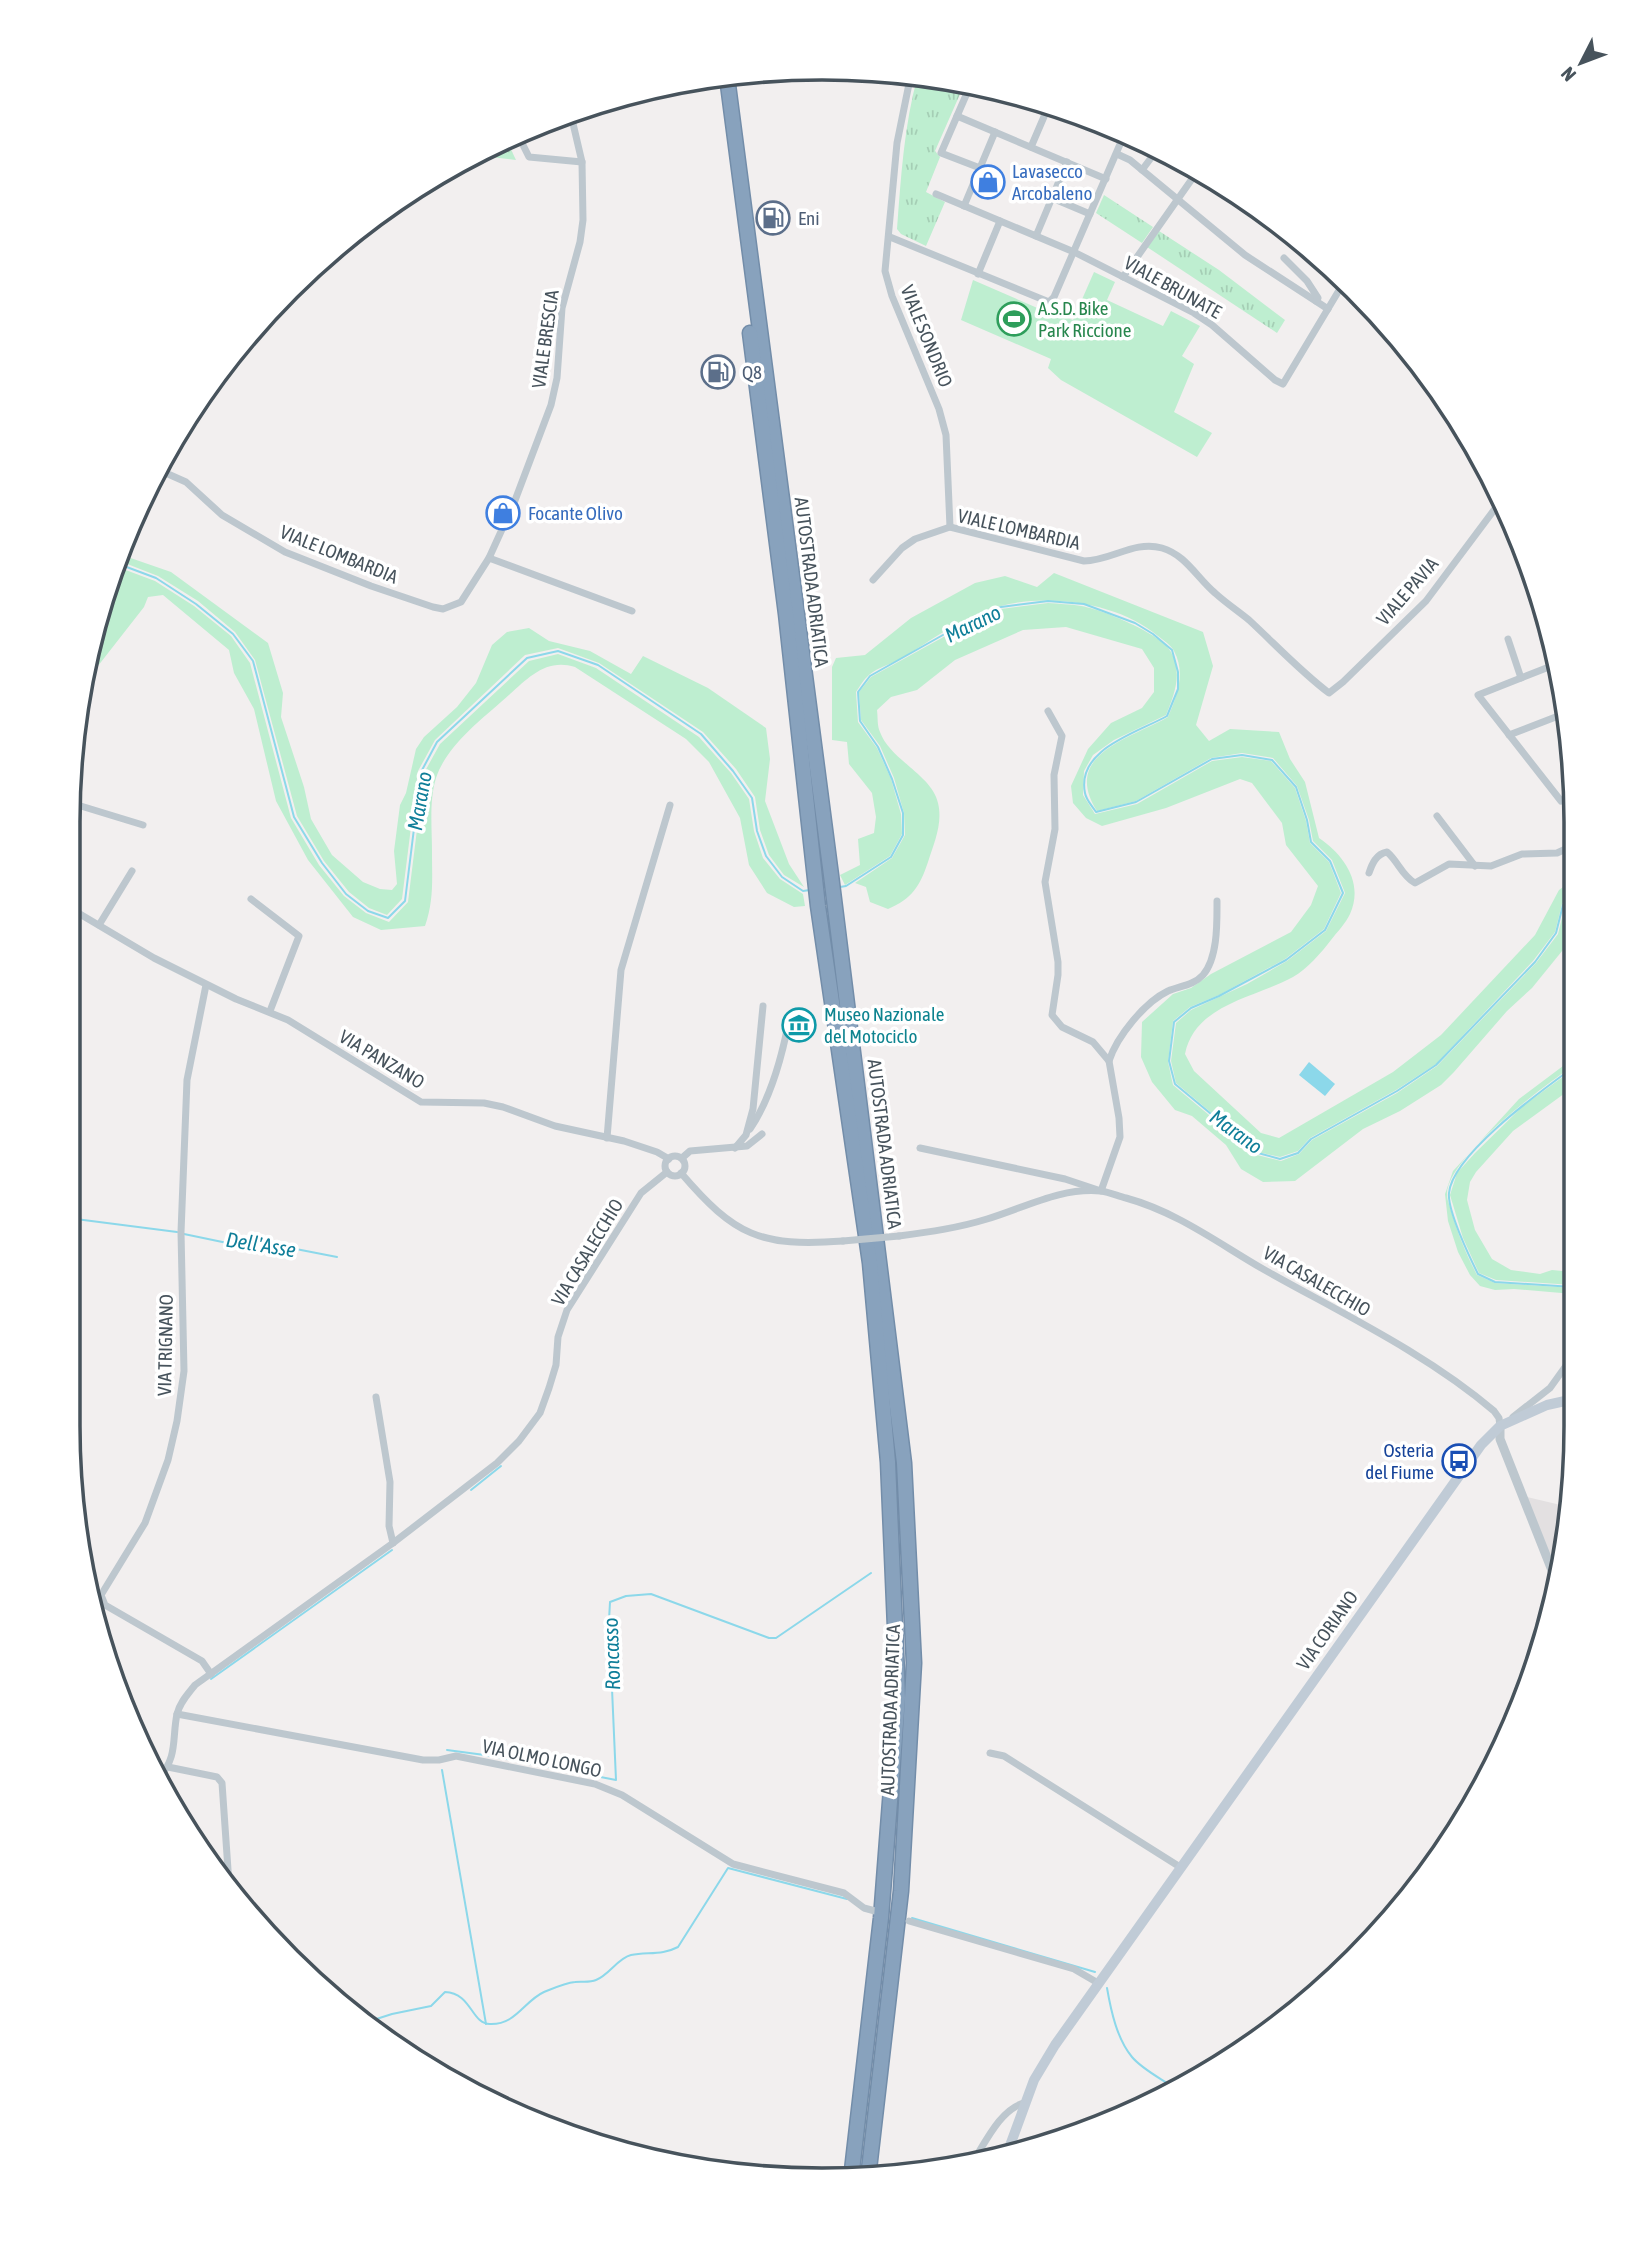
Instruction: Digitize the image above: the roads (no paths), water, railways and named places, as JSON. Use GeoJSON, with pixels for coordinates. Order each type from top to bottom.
{"type":"FeatureCollection","features":[{"type":"Feature","properties":{"kind":"highway","name":"AUTOSTRADA ADRIATICA"},"geometry":{"type":"LineString","coordinates":[[728,87],[904,1463],[914,1663],[901,1891],[869,2167]]}},
{"type":"Feature","properties":{"kind":"highway","name":"AUTOSTRADA ADRIATICA"},"geometry":{"type":"LineString","coordinates":[[719,88],[786,614],[818,906],[875,1300],[888,1461],[898,1698],[881,1918],[852,2167]]}},
{"type":"Feature","properties":{"kind":"main road","name":"VIA CORIANO"},"geometry":{"type":"LineString","coordinates":[[1010,2144],[1034,2080],[1055,2045],[1480,1445],[1505,1423],[1547,1405],[1564,1401]]}},
{"type":"Feature","properties":{"kind":"street","name":"VIALE SONDRIO"},"geometry":{"type":"LineString","coordinates":[[909,86],[897,143],[885,271],[892,296],[939,409],[946,435],[950,527]]}},
{"type":"Feature","properties":{"kind":"street"},"geometry":{"type":"LineString","coordinates":[[966,95],[942,153],[980,168]]}},
{"type":"Feature","properties":{"kind":"street"},"geometry":{"type":"LineString","coordinates":[[1031,147],[1045,115]]}},
{"type":"Feature","properties":{"kind":"street"},"geometry":{"type":"LineString","coordinates":[[957,116],[1106,179]]}},
{"type":"Feature","properties":{"kind":"street","name":"VIALE BRESCIA"},"geometry":{"type":"LineString","coordinates":[[443,609],[461,602],[489,558],[514,503],[551,404],[557,378],[562,308],[580,242],[583,219],[582,162],[573,124]]}},
{"type":"Feature","properties":{"kind":"street"},"geometry":{"type":"LineString","coordinates":[[964,206],[995,132]]}},
{"type":"Feature","properties":{"kind":"street"},"geometry":{"type":"LineString","coordinates":[[523,144],[529,157],[582,162]]}},
{"type":"Feature","properties":{"kind":"street"},"geometry":{"type":"LineString","coordinates":[[890,237],[1049,302],[1054,297],[1120,144]]}},
{"type":"Feature","properties":{"kind":"street"},"geometry":{"type":"LineString","coordinates":[[1116,154],[1130,160],[1245,255],[1328,309],[1339,291]]}},
{"type":"Feature","properties":{"kind":"street"},"geometry":{"type":"LineString","coordinates":[[1142,170],[1151,158]]}},
{"type":"Feature","properties":{"kind":"street"},"geometry":{"type":"LineString","coordinates":[[1036,236],[1067,162]]}},
{"type":"Feature","properties":{"kind":"street"},"geometry":{"type":"LineString","coordinates":[[1123,277],[1192,179]]}},
{"type":"Feature","properties":{"kind":"street","name":"VIALE BRUNATE"},"geometry":{"type":"LineString","coordinates":[[936,194],[1074,252],[1212,324],[1275,380],[1283,384],[1328,309]]}},
{"type":"Feature","properties":{"kind":"street"},"geometry":{"type":"LineString","coordinates":[[1052,198],[1090,214]]}},
{"type":"Feature","properties":{"kind":"street"},"geometry":{"type":"LineString","coordinates":[[978,274],[1000,221]]}},
{"type":"Feature","properties":{"kind":"street"},"geometry":{"type":"LineString","coordinates":[[1284,258],[1307,281],[1318,298],[1316,301]]}},
{"type":"Feature","properties":{"kind":"street","name":"VIALE LOMBARDIA"},"geometry":{"type":"LineString","coordinates":[[168,474],[186,482],[222,515],[285,552],[371,586],[443,609]]}},
{"type":"Feature","properties":{"kind":"street","name":"VIALE PAVIA"},"geometry":{"type":"LineString","coordinates":[[1329,693],[1419,608],[1494,510]]}},
{"type":"Feature","properties":{"kind":"street","name":"VIALE LOMBARDIA"},"geometry":{"type":"LineString","coordinates":[[873,580],[902,548],[915,539],[950,527],[1084,561],[1098,561],[1141,546],[1162,548],[1183,559],[1214,592],[1329,693]]}},
{"type":"Feature","properties":{"kind":"street"},"geometry":{"type":"LineString","coordinates":[[489,558],[632,611]]}},
{"type":"Feature","properties":{"kind":"street"},"geometry":{"type":"LineString","coordinates":[[1508,639],[1521,678]]}},
{"type":"Feature","properties":{"kind":"street"},"geometry":{"type":"LineString","coordinates":[[1547,668],[1478,695],[1561,801]]}},
{"type":"Feature","properties":{"kind":"street"},"geometry":{"type":"LineString","coordinates":[[1048,711],[1062,736],[1054,775],[1055,830],[1045,875],[1058,962],[1052,1015],[1062,1027],[1093,1042],[1109,1061],[1120,1137],[1101,1191]]}},
{"type":"Feature","properties":{"kind":"street"},"geometry":{"type":"LineString","coordinates":[[1509,735],[1556,717]]}},
{"type":"Feature","properties":{"kind":"street"},"geometry":{"type":"LineString","coordinates":[[607,1138],[621,970],[670,805]]}},
{"type":"Feature","properties":{"kind":"street"},"geometry":{"type":"LineString","coordinates":[[81,806],[143,825]]}},
{"type":"Feature","properties":{"kind":"street"},"geometry":{"type":"LineString","coordinates":[[1437,816],[1475,866]]}},
{"type":"Feature","properties":{"kind":"street"},"geometry":{"type":"LineString","coordinates":[[1369,873],[1376,858],[1387,852],[1404,874],[1415,883],[1449,864],[1491,866],[1522,854],[1557,853],[1564,850]]}},
{"type":"Feature","properties":{"kind":"street"},"geometry":{"type":"LineString","coordinates":[[99,925],[132,870]]}},
{"type":"Feature","properties":{"kind":"street"},"geometry":{"type":"LineString","coordinates":[[251,898],[299,936],[270,1011]]}},
{"type":"Feature","properties":{"kind":"street"},"geometry":{"type":"LineString","coordinates":[[1109,1061],[1118,1039],[1138,1016],[1166,992],[1195,982],[1204,974],[1213,954],[1217,901]]}},
{"type":"Feature","properties":{"kind":"street","name":"VIA PANZANO"},"geometry":{"type":"LineString","coordinates":[[80,914],[206,985],[289,1020],[421,1102],[503,1107],[555,1126],[657,1152],[668,1159]]}},
{"type":"Feature","properties":{"kind":"street","name":"VIA TRIGNANO"},"geometry":{"type":"LineString","coordinates":[[206,985],[187,1080],[181,1232],[184,1371],[177,1421],[160,1485],[145,1523],[101,1595],[105,1605],[202,1661],[211,1674]]}},
{"type":"Feature","properties":{"kind":"street"},"geometry":{"type":"LineString","coordinates":[[746,1135],[752,1109],[763,1006]]}},
{"type":"Feature","properties":{"kind":"street"},"geometry":{"type":"LineString","coordinates":[[735,1148],[760,1113],[785,1045],[789,1020]]}},
{"type":"Feature","properties":{"kind":"street"},"geometry":{"type":"LineString","coordinates":[[681,1158],[690,1151],[735,1148],[750,1144],[762,1134]]}},
{"type":"Feature","properties":{"kind":"street","name":"VIA CASALECCHIO"},"geometry":{"type":"LineString","coordinates":[[919,1147],[1065,1179],[1137,1201],[1185,1221],[1424,1360],[1478,1397],[1505,1423]]}},
{"type":"Feature","properties":{"kind":"street"},"geometry":{"type":"LineString","coordinates":[[676,1156],[681,1158],[685,1166],[681,1173],[673,1175],[667,1172],[668,1159],[676,1156]]}},
{"type":"Feature","properties":{"kind":"street","name":"VIA CASALECCHIO"},"geometry":{"type":"LineString","coordinates":[[165,1770],[176,1737],[177,1714],[183,1699],[195,1685],[393,1544],[497,1463],[519,1441],[540,1413],[556,1365],[558,1337],[567,1310],[642,1193],[667,1172]]}},
{"type":"Feature","properties":{"kind":"street","name":"VIA CASALECCHIO"},"geometry":{"type":"LineString","coordinates":[[681,1173],[714,1209],[744,1230],[774,1241],[806,1243],[952,1229],[1042,1199],[1101,1191]]}},
{"type":"Feature","properties":{"kind":"street","name":"VIA CORIANO"},"geometry":{"type":"LineString","coordinates":[[1505,1423],[1550,1388],[1564,1369]]}},
{"type":"Feature","properties":{"kind":"street"},"geometry":{"type":"LineString","coordinates":[[376,1397],[390,1482],[389,1526],[393,1544]]}},
{"type":"Feature","properties":{"kind":"street"},"geometry":{"type":"LineString","coordinates":[[1505,1423],[1500,1439],[1550,1567]]}},
{"type":"Feature","properties":{"kind":"street","name":"VIA OLMO LONGO"},"geometry":{"type":"LineString","coordinates":[[177,1714],[423,1760],[456,1756],[596,1784],[622,1795],[733,1864],[844,1893],[864,1908],[875,1911]]}},
{"type":"Feature","properties":{"kind":"street"},"geometry":{"type":"LineString","coordinates":[[990,1753],[1004,1756],[1180,1867]]}},
{"type":"Feature","properties":{"kind":"street"},"geometry":{"type":"LineString","coordinates":[[168,1767],[216,1777],[222,1783],[228,1870]]}},
{"type":"Feature","properties":{"kind":"street"},"geometry":{"type":"LineString","coordinates":[[909,1922],[1074,1969],[1098,1983]]}},
{"type":"Feature","properties":{"kind":"street","name":"VIA CORIANO"},"geometry":{"type":"LineString","coordinates":[[980,2151],[1003,2117],[1011,2109],[1024,2103]]}},
{"type":"Feature","properties":{"kind":"water"},"geometry":{"type":"Polygon","coordinates":[[[1309,1062],[1335,1084],[1325,1096],[1299,1075],[1309,1062]]]}},
{"type":"Feature","properties":{"kind":"waterway","name":"Marano"},"geometry":{"type":"LineString","coordinates":[[126,567],[156,578],[196,604],[233,634],[253,661],[294,817],[322,863],[346,894],[368,911],[388,918],[405,901],[421,772],[437,742],[527,658],[558,651],[598,665],[701,734],[752,798],[757,831],[766,856],[782,877],[803,891],[810,890]]}},
{"type":"Feature","properties":{"kind":"waterway","name":"Marano"},"geometry":{"type":"LineString","coordinates":[[840,887],[846,886],[891,857],[903,835],[903,813],[892,779],[878,747],[860,721],[858,692],[870,676],[966,622],[1001,607],[1048,601],[1084,604],[1135,623],[1172,650],[1178,672],[1178,689],[1167,716],[1111,744],[1090,765],[1085,778],[1085,793],[1096,812],[1136,802],[1212,759],[1242,755],[1272,760],[1296,787],[1311,842],[1330,861],[1343,893],[1325,930],[1286,960],[1191,1008],[1174,1022],[1169,1061],[1175,1084],[1258,1153],[1280,1159],[1298,1153],[1311,1139],[1397,1091],[1436,1065],[1535,962],[1556,933],[1564,904]]}},
{"type":"Feature","properties":{"kind":"waterway","name":"Marano"},"geometry":{"type":"LineString","coordinates":[[1564,1074],[1520,1108],[1481,1143],[1454,1178],[1449,1193],[1455,1222],[1478,1274],[1495,1282],[1564,1286]]}},
{"type":"Feature","properties":{"kind":"waterway","name":"Dell'Asse"},"geometry":{"type":"LineString","coordinates":[[80,1220],[177,1232]]}},
{"type":"Feature","properties":{"kind":"waterway","name":"Dell'Asse"},"geometry":{"type":"LineString","coordinates":[[184,1234],[232,1244],[241,1241],[265,1243],[337,1257]]}},
{"type":"Feature","properties":{"kind":"waterway","name":"Roncasso"},"geometry":{"type":"LineString","coordinates":[[471,1490],[501,1466]]}},
{"type":"Feature","properties":{"kind":"waterway","name":"Roncasso"},"geometry":{"type":"LineString","coordinates":[[211,1679],[392,1550]]}},
{"type":"Feature","properties":{"kind":"waterway","name":"Roncasso"},"geometry":{"type":"LineString","coordinates":[[447,1750],[616,1780],[610,1602],[626,1596],[651,1594],[769,1638],[776,1638],[871,1573]]}},
{"type":"Feature","properties":{"kind":"waterway","name":"Roncasso"},"geometry":{"type":"LineString","coordinates":[[442,1770],[486,2024]]}},
{"type":"Feature","properties":{"kind":"waterway","name":"Roncasso"},"geometry":{"type":"LineString","coordinates":[[376,2019],[431,2006],[445,1992],[461,1997],[484,2023],[507,2021],[544,1992],[567,1983],[596,1980],[631,1955],[678,1947],[728,1868],[847,1899]]}},
{"type":"Feature","properties":{"kind":"waterway","name":"Roncasso"},"geometry":{"type":"LineString","coordinates":[[912,1918],[1095,1972]]}},
{"type":"Feature","properties":{"kind":"waterway","name":"Roncasso"},"geometry":{"type":"LineString","coordinates":[[1107,1988],[1115,2024],[1127,2050],[1141,2065],[1167,2083]]}},
{"type":"Feature","properties":{"kind":"place","name":"Lavasecco Arcobaleno"},"geometry":{"type":"Point","coordinates":[988,182]}},
{"type":"Feature","properties":{"kind":"place","name":"Eni"},"geometry":{"type":"Point","coordinates":[773,218]}},
{"type":"Feature","properties":{"kind":"place","name":"A.S.D. Bike Park Riccione"},"geometry":{"type":"Point","coordinates":[1014,319]}},
{"type":"Feature","properties":{"kind":"place","name":"Q8"},"geometry":{"type":"Point","coordinates":[718,372]}},
{"type":"Feature","properties":{"kind":"place","name":"Focante Olivo"},"geometry":{"type":"Point","coordinates":[503,513]}},
{"type":"Feature","properties":{"kind":"place","name":"Museo Nazionale del Motociclo"},"geometry":{"type":"Point","coordinates":[799,1025]}},
{"type":"Feature","properties":{"kind":"place","name":"Osteria del Fiume"},"geometry":{"type":"Point","coordinates":[1459,1461]}}]}
